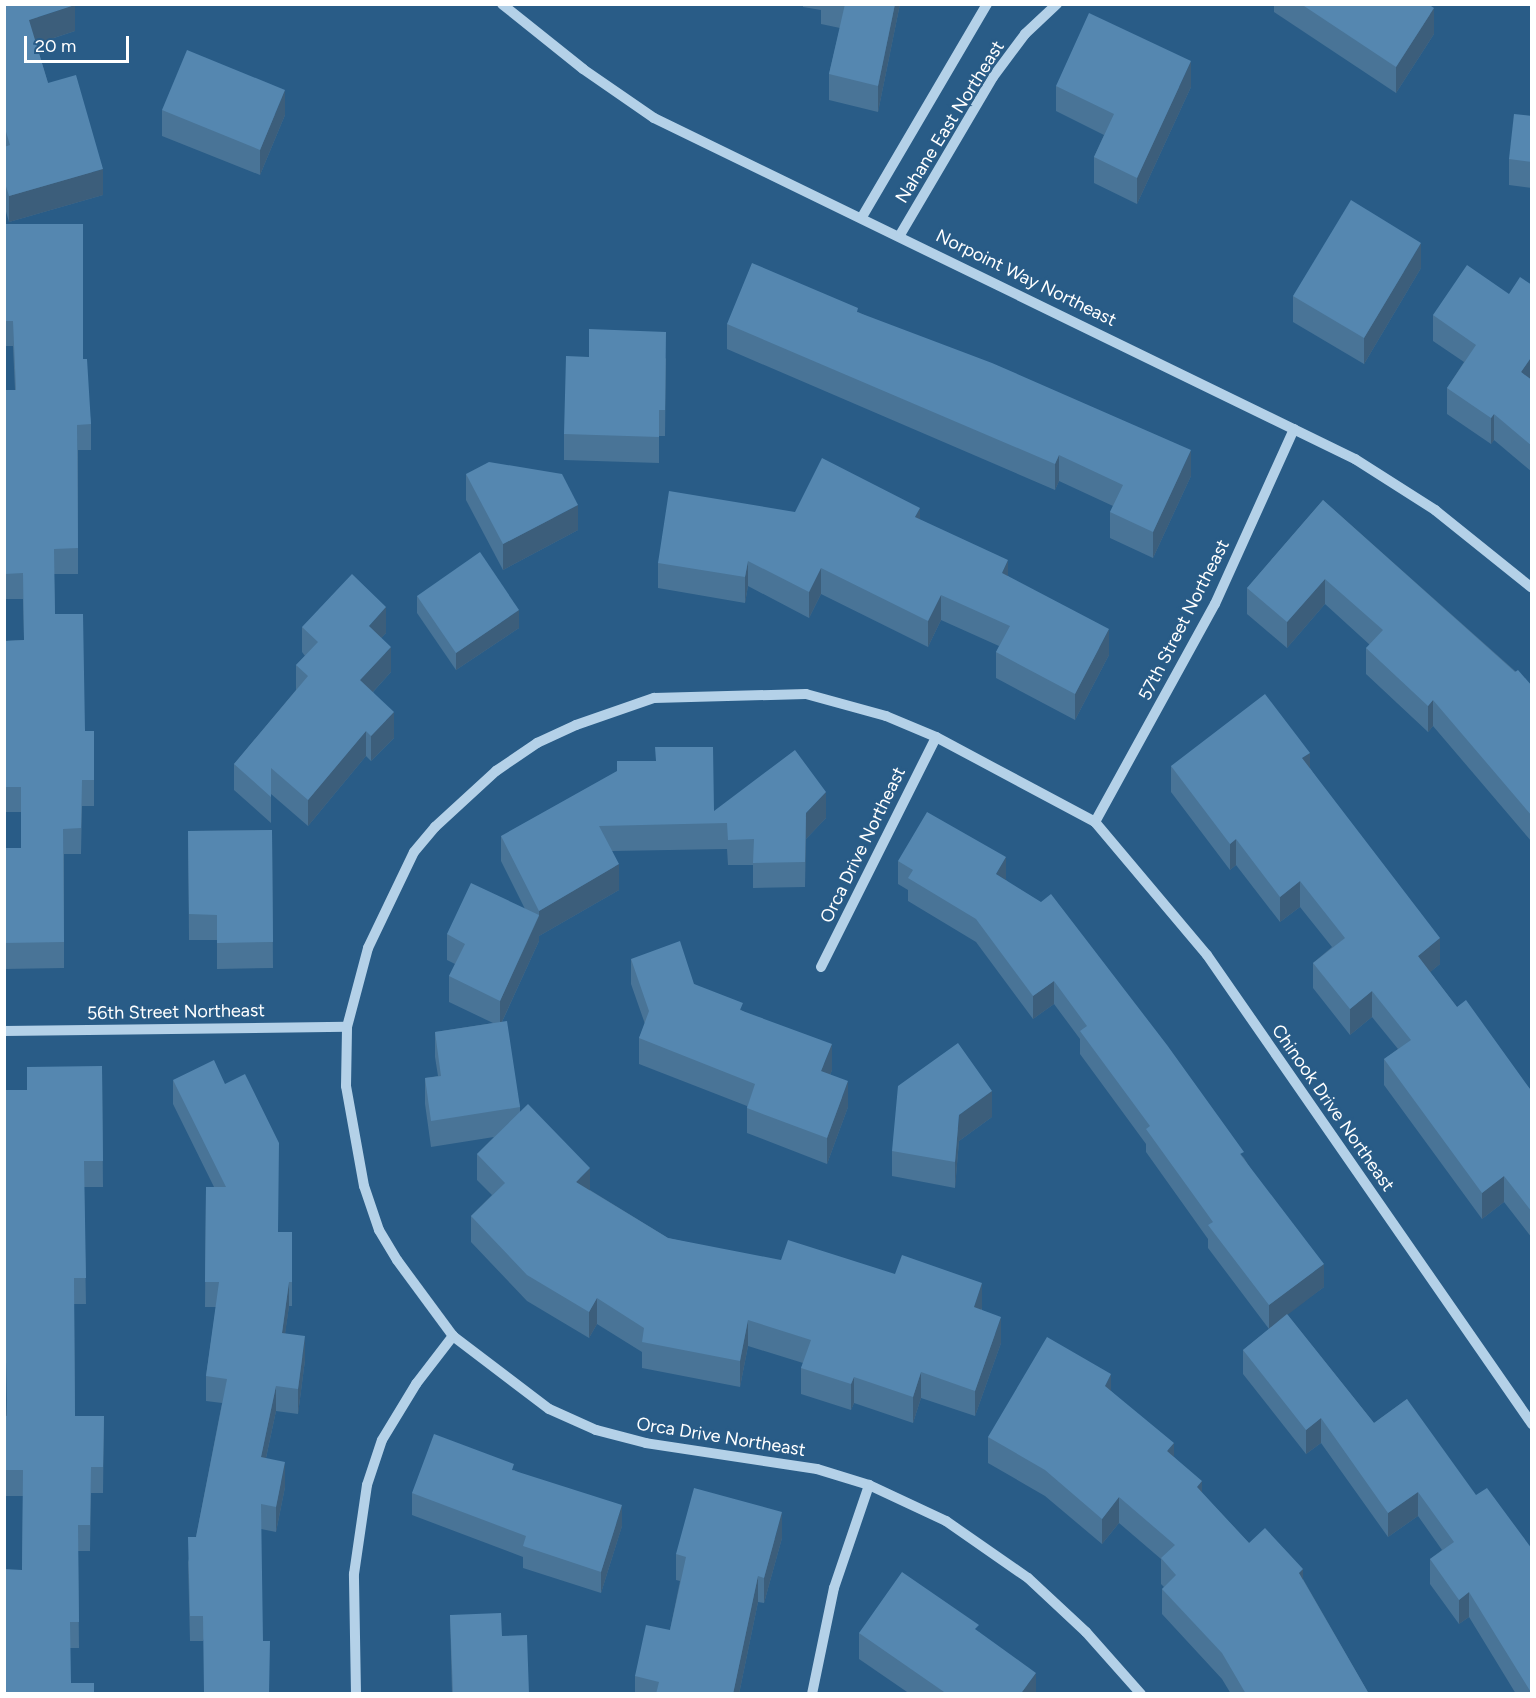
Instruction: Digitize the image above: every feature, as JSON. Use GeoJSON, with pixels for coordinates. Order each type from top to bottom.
{"type":"FeatureCollection","features":[{"type":"Feature","properties":{"kind":"street","name":"Norpoint Way Northeast"},"geometry":{"type":"LineString","coordinates":[[502,4],[583,69],[654,118],[774,179],[900,235],[1354,459],[1435,510],[1532,588]]}},
{"type":"Feature","properties":{"kind":"street","name":"Nahane East Northeast"},"geometry":{"type":"LineString","coordinates":[[862,217],[987,4]]}},
{"type":"Feature","properties":{"kind":"street","name":"Nahane East Northeast"},"geometry":{"type":"LineString","coordinates":[[900,235],[993,77],[1025,34],[1057,4]]}},
{"type":"Feature","properties":{"kind":"street","name":"57th Street Northeast"},"geometry":{"type":"LineString","coordinates":[[1095,822],[1215,604],[1294,429]]}},
{"type":"Feature","properties":{"kind":"street","name":"Orca Drive Northeast"},"geometry":{"type":"LineString","coordinates":[[1095,822],[936,737],[886,716],[806,694],[685,695],[654,698],[537,743],[464,798],[414,852],[368,948],[347,1027],[346,1086],[364,1186],[379,1230],[397,1260],[453,1336],[549,1409],[596,1430],[692,1452],[817,1469],[868,1485],[946,1521],[1028,1578],[1086,1632],[1141,1694]]}},
{"type":"Feature","properties":{"kind":"street","name":"Orca Drive Northeast"},"geometry":{"type":"LineString","coordinates":[[821,967],[936,737]]}},
{"type":"Feature","properties":{"kind":"street","name":"Chinook Drive Northeast"},"geometry":{"type":"LineString","coordinates":[[1095,822],[1207,955],[1532,1424]]}},
{"type":"Feature","properties":{"kind":"street","name":"56th Street Northeast"},"geometry":{"type":"LineString","coordinates":[[4,1031],[347,1027]]}},
{"type":"Feature","properties":{"kind":"street"},"geometry":{"type":"LineString","coordinates":[[356,1694],[354,1574],[367,1485],[382,1440],[416,1384],[453,1336]]}},
{"type":"Feature","properties":{"kind":"street"},"geometry":{"type":"LineString","coordinates":[[813,1694],[834,1587],[868,1485]]}},
{"type":"Feature","properties":{"kind":"building"},"geometry":{"type":"Polygon","coordinates":[[[4,4],[75,4],[29,20],[48,83],[76,75],[103,169],[9,196],[4,180],[4,147],[10,145],[4,125],[4,4]]]}},
{"type":"Feature","properties":{"kind":"building"},"geometry":{"type":"Polygon","coordinates":[[[845,4],[895,4],[878,86],[829,74],[845,4]]]}},
{"type":"Feature","properties":{"kind":"building"},"geometry":{"type":"Polygon","coordinates":[[[1301,4],[1428,4],[1434,8],[1396,67],[1301,4]]]}},
{"type":"Feature","properties":{"kind":"building"},"geometry":{"type":"Polygon","coordinates":[[[1089,13],[1191,61],[1137,178],[1094,157],[1114,114],[1056,86],[1089,13]]]}},
{"type":"Feature","properties":{"kind":"building"},"geometry":{"type":"Polygon","coordinates":[[[187,50],[285,90],[260,150],[162,110],[187,50]]]}},
{"type":"Feature","properties":{"kind":"building"},"geometry":{"type":"Polygon","coordinates":[[[1514,114],[1532,116],[1532,162],[1509,159],[1514,114]]]}},
{"type":"Feature","properties":{"kind":"building"},"geometry":{"type":"Polygon","coordinates":[[[1351,200],[1421,243],[1364,338],[1293,296],[1351,200]]]}},
{"type":"Feature","properties":{"kind":"building"},"geometry":{"type":"Polygon","coordinates":[[[4,224],[83,224],[83,359],[87,359],[91,424],[77,425],[78,548],[54,549],[55,614],[83,614],[85,731],[94,731],[94,780],[82,780],[81,828],[63,829],[64,942],[4,943],[4,848],[21,848],[21,787],[4,787],[4,641],[24,640],[23,573],[5,574],[4,390],[16,390],[13,321],[4,321],[4,224]]]}},
{"type":"Feature","properties":{"kind":"building"},"geometry":{"type":"Polygon","coordinates":[[[752,263],[858,308],[857,312],[992,363],[1191,450],[1153,532],[1110,512],[1123,485],[1059,455],[1055,464],[727,324],[752,263]]]}},
{"type":"Feature","properties":{"kind":"building"},"geometry":{"type":"Polygon","coordinates":[[[1467,265],[1509,294],[1520,277],[1532,285],[1532,356],[1521,372],[1532,380],[1532,446],[1494,414],[1491,418],[1447,388],[1476,345],[1433,315],[1467,265]]]}},
{"type":"Feature","properties":{"kind":"building"},"geometry":{"type":"Polygon","coordinates":[[[589,329],[666,332],[665,410],[659,410],[659,437],[564,434],[566,356],[589,357],[589,329]]]}},
{"type":"Feature","properties":{"kind":"building"},"geometry":{"type":"Polygon","coordinates":[[[822,458],[920,508],[915,517],[1008,560],[1002,573],[1109,629],[1075,694],[996,652],[1010,626],[941,595],[928,621],[821,568],[809,592],[748,561],[745,577],[658,563],[669,491],[795,512],[822,458]]]}},
{"type":"Feature","properties":{"kind":"building"},"geometry":{"type":"Polygon","coordinates":[[[489,462],[562,474],[578,505],[503,544],[466,474],[489,462]]]}},
{"type":"Feature","properties":{"kind":"building"},"geometry":{"type":"Polygon","coordinates":[[[1323,500],[1515,672],[1518,670],[1532,686],[1532,816],[1433,700],[1428,706],[1366,648],[1383,630],[1325,579],[1287,622],[1247,588],[1323,500]]]}},
{"type":"Feature","properties":{"kind":"building"},"geometry":{"type":"Polygon","coordinates":[[[480,552],[519,610],[456,653],[417,596],[480,552]]]}},
{"type":"Feature","properties":{"kind":"building"},"geometry":{"type":"Polygon","coordinates":[[[352,574],[386,607],[369,626],[391,647],[360,680],[394,712],[371,736],[366,731],[308,800],[271,768],[271,797],[234,764],[308,676],[296,665],[318,642],[302,627],[352,574]]]}},
{"type":"Feature","properties":{"kind":"building"},"geometry":{"type":"Polygon","coordinates":[[[1265,694],[1310,753],[1302,758],[1440,938],[1418,956],[1457,1007],[1466,1000],[1530,1089],[1532,1088],[1532,1212],[1504,1176],[1482,1193],[1384,1059],[1411,1040],[1372,991],[1350,1009],[1313,963],[1345,938],[1300,881],[1280,897],[1236,839],[1230,844],[1171,766],[1265,694]]]}},
{"type":"Feature","properties":{"kind":"building"},"geometry":{"type":"Polygon","coordinates":[[[655,747],[713,747],[714,811],[795,750],[826,792],[806,813],[805,862],[753,863],[754,839],[728,840],[727,823],[599,826],[619,864],[539,911],[501,836],[617,771],[617,761],[656,761],[655,747]]]}},
{"type":"Feature","properties":{"kind":"building"},"geometry":{"type":"Polygon","coordinates":[[[927,812],[1006,857],[996,874],[1041,902],[1051,894],[1167,1045],[1244,1152],[1240,1154],[1324,1264],[1269,1305],[1208,1225],[1213,1222],[1146,1129],[1150,1126],[1080,1031],[1087,1026],[1054,981],[1033,996],[976,919],[908,878],[913,870],[898,861],[927,812]]]}},
{"type":"Feature","properties":{"kind":"building"},"geometry":{"type":"Polygon","coordinates":[[[272,830],[273,942],[217,943],[217,915],[189,914],[188,831],[272,830]]]}},
{"type":"Feature","properties":{"kind":"building"},"geometry":{"type":"Polygon","coordinates":[[[471,883],[539,915],[500,1001],[449,976],[465,944],[447,934],[471,883]]]}},
{"type":"Feature","properties":{"kind":"building"},"geometry":{"type":"Polygon","coordinates":[[[680,941],[694,984],[743,1003],[740,1010],[832,1044],[821,1071],[848,1081],[827,1138],[747,1108],[755,1084],[639,1038],[649,1011],[631,959],[680,941]]]}},
{"type":"Feature","properties":{"kind":"building"},"geometry":{"type":"Polygon","coordinates":[[[507,1021],[520,1107],[431,1121],[425,1078],[441,1076],[435,1032],[507,1021]]]}},
{"type":"Feature","properties":{"kind":"building"},"geometry":{"type":"Polygon","coordinates":[[[958,1043],[992,1091],[959,1115],[955,1162],[892,1151],[898,1086],[958,1043]]]}},
{"type":"Feature","properties":{"kind":"building"},"geometry":{"type":"Polygon","coordinates":[[[214,1060],[225,1084],[245,1074],[279,1143],[278,1232],[292,1232],[292,1282],[289,1282],[282,1333],[305,1336],[298,1389],[276,1386],[261,1457],[285,1462],[276,1507],[261,1504],[263,1641],[270,1641],[269,1694],[204,1694],[203,1616],[190,1616],[188,1537],[196,1537],[227,1379],[206,1376],[219,1282],[205,1282],[206,1187],[226,1187],[173,1080],[214,1060]]]}},
{"type":"Feature","properties":{"kind":"building"},"geometry":{"type":"Polygon","coordinates":[[[102,1066],[103,1161],[84,1161],[86,1278],[74,1278],[75,1416],[104,1416],[103,1467],[91,1467],[90,1525],[78,1525],[79,1622],[70,1622],[71,1683],[94,1683],[94,1694],[4,1694],[4,1569],[22,1570],[23,1470],[4,1470],[4,1416],[7,1416],[4,1090],[27,1090],[27,1067],[102,1066]]]}},
{"type":"Feature","properties":{"kind":"building"},"geometry":{"type":"Polygon","coordinates":[[[528,1104],[590,1168],[576,1182],[668,1238],[781,1260],[788,1240],[895,1274],[902,1255],[982,1283],[974,1307],[1001,1317],[975,1391],[921,1372],[913,1397],[854,1377],[851,1384],[801,1368],[811,1340],[748,1320],[740,1361],[642,1342],[644,1328],[597,1298],[589,1312],[527,1275],[471,1216],[505,1183],[477,1154],[528,1104]]]}},
{"type":"Feature","properties":{"kind":"building"},"geometry":{"type":"Polygon","coordinates":[[[1287,1314],[1374,1423],[1407,1399],[1476,1495],[1487,1488],[1532,1549],[1532,1694],[1469,1592],[1459,1600],[1430,1559],[1454,1542],[1418,1492],[1388,1513],[1321,1418],[1306,1430],[1243,1350],[1287,1314]]]}},
{"type":"Feature","properties":{"kind":"building"},"geometry":{"type":"Polygon","coordinates":[[[1047,1337],[1111,1374],[1105,1386],[1174,1443],[1167,1451],[1202,1481],[1197,1487],[1249,1543],[1265,1528],[1303,1569],[1299,1573],[1369,1694],[1246,1694],[1222,1653],[1162,1589],[1176,1575],[1161,1558],[1175,1545],[1119,1497],[1102,1519],[1045,1470],[988,1437],[1047,1337]]]}},
{"type":"Feature","properties":{"kind":"building"},"geometry":{"type":"Polygon","coordinates":[[[434,1434],[514,1464],[512,1470],[622,1505],[601,1572],[523,1546],[526,1536],[412,1493],[434,1434]]]}},
{"type":"Feature","properties":{"kind":"building"},"geometry":{"type":"Polygon","coordinates":[[[694,1488],[782,1512],[764,1578],[758,1576],[733,1694],[656,1694],[659,1682],[635,1676],[646,1625],[670,1630],[686,1557],[676,1554],[694,1488]]]}},
{"type":"Feature","properties":{"kind":"building"},"geometry":{"type":"Polygon","coordinates":[[[902,1572],[979,1625],[975,1629],[1036,1673],[1022,1692],[1024,1694],[947,1694],[859,1633],[902,1572]]]}},
{"type":"Feature","properties":{"kind":"building"},"geometry":{"type":"Polygon","coordinates":[[[501,1613],[502,1636],[527,1635],[529,1694],[453,1694],[450,1615],[501,1613]]]}}]}
